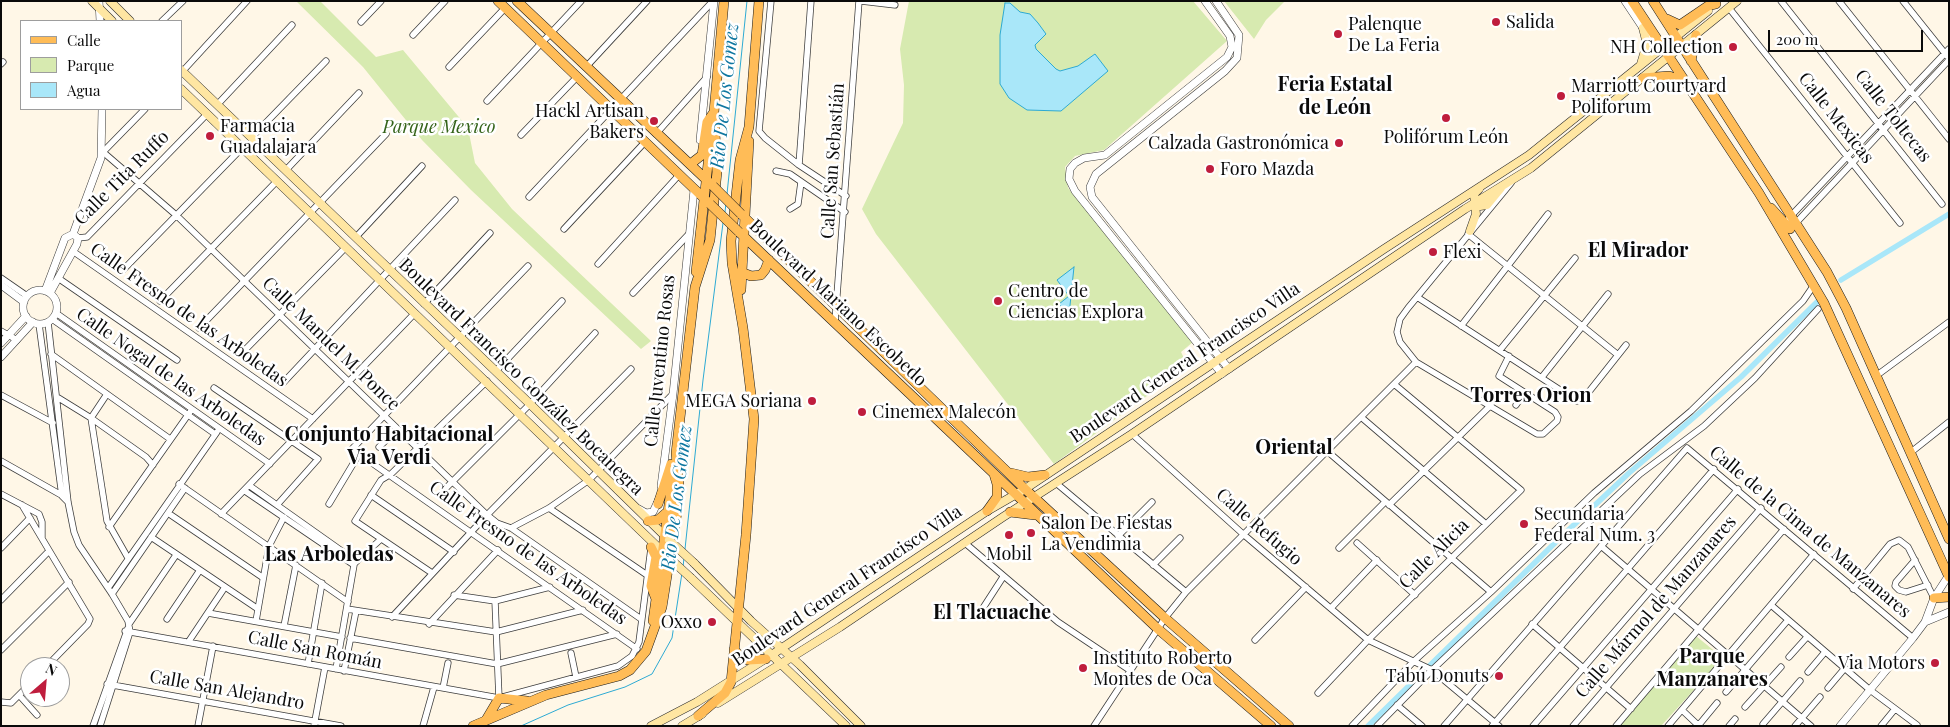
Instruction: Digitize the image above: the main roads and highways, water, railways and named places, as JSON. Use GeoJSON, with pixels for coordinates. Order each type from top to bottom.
{"type":"FeatureCollection","features":[{"type":"Feature","properties":{"kind":"main road"},"geometry":{"type":"LineString","coordinates":[[92,1],[99,5],[111,20]]}},
{"type":"Feature","properties":{"kind":"main road","name":"Boulevard Mariano Escobedo"},"geometry":{"type":"LineString","coordinates":[[498,1],[694,190],[860,344],[1014,494],[1158,629],[1271,726]]}},
{"type":"Feature","properties":{"kind":"main road","name":"Boulevard Mariano Escobedo"},"geometry":{"type":"LineString","coordinates":[[517,1],[679,157],[690,163],[1025,489],[1165,618],[1289,726]]}},
{"type":"Feature","properties":{"kind":"main road"},"geometry":{"type":"LineString","coordinates":[[649,642],[665,554],[666,513],[676,453],[695,287],[710,183],[724,1]]}},
{"type":"Feature","properties":{"kind":"main road"},"geometry":{"type":"LineString","coordinates":[[743,328],[741,234],[745,204],[759,1]]}},
{"type":"Feature","properties":{"kind":"main road"},"geometry":{"type":"LineString","coordinates":[[756,34],[764,1]]}},
{"type":"Feature","properties":{"kind":"main road"},"geometry":{"type":"LineString","coordinates":[[1632,1],[1765,204],[1787,225],[1827,272],[1846,308],[1949,540]]}},
{"type":"Feature","properties":{"kind":"main road"},"geometry":{"type":"LineString","coordinates":[[1653,1],[1728,117],[1787,225],[1814,285],[1830,314],[1949,576]]}},
{"type":"Feature","properties":{"kind":"main road"},"geometry":{"type":"LineString","coordinates":[[1476,202],[1482,207],[1487,205],[1504,184],[1531,168],[1737,1]]}},
{"type":"Feature","properties":{"kind":"main road"},"geometry":{"type":"LineString","coordinates":[[112,2],[129,20]]}},
{"type":"Feature","properties":{"kind":"main road"},"geometry":{"type":"LineString","coordinates":[[1659,10],[1669,22],[1680,25],[1708,6],[1718,3]]}},
{"type":"Feature","properties":{"kind":"main road","name":"Boulevard General Francisco Villa"},"geometry":{"type":"LineString","coordinates":[[651,726],[731,682],[770,657],[986,511],[1025,489],[1490,179],[1529,155],[1718,3]]}},
{"type":"Feature","properties":{"kind":"main road"},"geometry":{"type":"LineString","coordinates":[[1640,66],[1647,44],[1643,28]]}},
{"type":"Feature","properties":{"kind":"main road"},"geometry":{"type":"LineString","coordinates":[[1691,61],[1696,35]]}},
{"type":"Feature","properties":{"kind":"main road","name":"Boulevard Francisco González Bocanegra"},"geometry":{"type":"LineString","coordinates":[[182,71],[564,436],[632,506],[694,563],[738,608],[800,664],[861,726]]}},
{"type":"Feature","properties":{"kind":"main road"},"geometry":{"type":"LineString","coordinates":[[1643,78],[1669,76],[1685,82]]}},
{"type":"Feature","properties":{"kind":"main road","name":"Boulevard Francisco González Bocanegra"},"geometry":{"type":"LineString","coordinates":[[182,91],[311,212],[450,347],[487,380],[736,621],[770,657],[782,662],[846,726]]}},
{"type":"Feature","properties":{"kind":"main road"},"geometry":{"type":"LineString","coordinates":[[1704,109],[1714,108],[1728,117]]}},
{"type":"Feature","properties":{"kind":"main road"},"geometry":{"type":"LineString","coordinates":[[690,163],[702,155],[708,122],[714,112]]}},
{"type":"Feature","properties":{"kind":"main road"},"geometry":{"type":"LineString","coordinates":[[695,287],[710,240],[717,172],[714,112]]}},
{"type":"Feature","properties":{"kind":"main road"},"geometry":{"type":"LineString","coordinates":[[698,716],[725,693],[731,682],[754,436],[753,401],[732,263],[731,241],[740,160],[749,127]]}},
{"type":"Feature","properties":{"kind":"main road"},"geometry":{"type":"LineString","coordinates":[[241,146],[250,136]]}},
{"type":"Feature","properties":{"kind":"main road"},"geometry":{"type":"LineString","coordinates":[[656,153],[665,143]]}},
{"type":"Feature","properties":{"kind":"main road"},"geometry":{"type":"LineString","coordinates":[[1529,155],[1531,168]]}},
{"type":"Feature","properties":{"kind":"main road"},"geometry":{"type":"LineString","coordinates":[[679,157],[682,166],[679,174]]}},
{"type":"Feature","properties":{"kind":"main road"},"geometry":{"type":"LineString","coordinates":[[1469,232],[1475,220],[1476,202],[1474,194],[1490,179]]}},
{"type":"Feature","properties":{"kind":"main road","name":"Boulevard General Francisco Villa"},"geometry":{"type":"LineString","coordinates":[[682,726],[802,650],[1010,512],[1036,498],[1476,202]]}},
{"type":"Feature","properties":{"kind":"main road"},"geometry":{"type":"LineString","coordinates":[[745,204],[757,228]]}},
{"type":"Feature","properties":{"kind":"main road"},"geometry":{"type":"LineString","coordinates":[[741,262],[749,252],[766,256],[765,270],[760,275],[751,276],[741,272]]}},
{"type":"Feature","properties":{"kind":"main road"},"geometry":{"type":"LineString","coordinates":[[860,344],[872,341]]}},
{"type":"Feature","properties":{"kind":"main road"},"geometry":{"type":"LineString","coordinates":[[658,504],[669,468],[676,453]]}},
{"type":"Feature","properties":{"kind":"main road"},"geometry":{"type":"LineString","coordinates":[[473,726],[530,701],[570,687],[619,676],[638,663],[649,642],[662,607],[668,582],[679,494],[676,453]]}},
{"type":"Feature","properties":{"kind":"main road"},"geometry":{"type":"LineString","coordinates":[[986,511],[996,499],[998,492],[992,472]]}},
{"type":"Feature","properties":{"kind":"main road"},"geometry":{"type":"LineString","coordinates":[[1008,472],[1028,477],[1045,475]]}},
{"type":"Feature","properties":{"kind":"main road"},"geometry":{"type":"LineString","coordinates":[[1010,512],[1038,516]]}},
{"type":"Feature","properties":{"kind":"main road"},"geometry":{"type":"LineString","coordinates":[[648,521],[658,520],[666,513]]}},
{"type":"Feature","properties":{"kind":"main road"},"geometry":{"type":"LineString","coordinates":[[1929,532],[1936,539],[1949,562]]}},
{"type":"Feature","properties":{"kind":"main road"},"geometry":{"type":"LineString","coordinates":[[651,547],[656,561],[651,589],[656,600]]}},
{"type":"Feature","properties":{"kind":"main road"},"geometry":{"type":"LineString","coordinates":[[1934,598],[1949,597]]}},
{"type":"Feature","properties":{"kind":"main road"},"geometry":{"type":"LineString","coordinates":[[734,649],[740,657],[748,660],[770,657]]}},
{"type":"Feature","properties":{"kind":"main road"},"geometry":{"type":"LineString","coordinates":[[800,664],[802,650]]}},
{"type":"Feature","properties":{"kind":"main road"},"geometry":{"type":"LineString","coordinates":[[485,721],[492,713],[499,698],[530,701]]}},
{"type":"Feature","properties":{"kind":"water"},"geometry":{"type":"Polygon","coordinates":[[[1005,3],[1010,3],[1020,12],[1030,14],[1038,23],[1046,34],[1035,45],[1036,49],[1056,69],[1060,71],[1078,66],[1095,54],[1108,71],[1061,111],[1027,110],[1009,98],[1000,84],[1000,35],[1005,3]]]}},
{"type":"Feature","properties":{"kind":"water"},"geometry":{"type":"Polygon","coordinates":[[[1074,267],[1069,315],[1059,304],[1069,296],[1057,280],[1074,267]]]}},
{"type":"Feature","properties":{"kind":"waterway","name":"Rio De Los Gomez"},"geometry":{"type":"LineString","coordinates":[[727,194],[747,1]]}},
{"type":"Feature","properties":{"kind":"waterway","name":"Rio De Los Gomez"},"geometry":{"type":"LineString","coordinates":[[725,212],[726,203]]}},
{"type":"Feature","properties":{"kind":"waterway"},"geometry":{"type":"LineString","coordinates":[[1841,280],[1949,214]]}},
{"type":"Feature","properties":{"kind":"waterway","name":"Rio De Los Gomez"},"geometry":{"type":"LineString","coordinates":[[685,549],[703,380],[723,223]]}},
{"type":"Feature","properties":{"kind":"waterway"},"geometry":{"type":"LineString","coordinates":[[1368,726],[1560,538],[1629,473],[1741,377],[1817,302]]}},
{"type":"Feature","properties":{"kind":"waterway","name":"Rio De Los Gomez"},"geometry":{"type":"LineString","coordinates":[[683,567],[684,558]]}},
{"type":"Feature","properties":{"kind":"waterway","name":"Rio De Los Gomez"},"geometry":{"type":"LineString","coordinates":[[521,726],[568,705],[625,687],[652,674],[672,638],[682,573]]}},
{"type":"Feature","properties":{"kind":"place","name":"Salida"},"geometry":{"type":"Point","coordinates":[1496,22]}},
{"type":"Feature","properties":{"kind":"place","name":"Palenque De La Feria"},"geometry":{"type":"Point","coordinates":[1338,34]}},
{"type":"Feature","properties":{"kind":"place","name":"NH Collection"},"geometry":{"type":"Point","coordinates":[1733,47]}},
{"type":"Feature","properties":{"kind":"place","name":"Marriott Courtyard Poliforum"},"geometry":{"type":"Point","coordinates":[1561,96]}},
{"type":"Feature","properties":{"kind":"place","name":"Polifórum León"},"geometry":{"type":"Point","coordinates":[1446,118]}},
{"type":"Feature","properties":{"kind":"place","name":"Hackl Artisan Bakers"},"geometry":{"type":"Point","coordinates":[654,121]}},
{"type":"Feature","properties":{"kind":"place","name":"Farmacia Guadalajara"},"geometry":{"type":"Point","coordinates":[210,136]}},
{"type":"Feature","properties":{"kind":"place","name":"Calzada Gastronómica"},"geometry":{"type":"Point","coordinates":[1339,143]}},
{"type":"Feature","properties":{"kind":"place","name":"Foro Mazda"},"geometry":{"type":"Point","coordinates":[1210,169]}},
{"type":"Feature","properties":{"kind":"place","name":"Flexi"},"geometry":{"type":"Point","coordinates":[1433,252]}},
{"type":"Feature","properties":{"kind":"place","name":"Centro de Ciencias Explora"},"geometry":{"type":"Point","coordinates":[998,301]}},
{"type":"Feature","properties":{"kind":"place","name":"MEGA Soriana"},"geometry":{"type":"Point","coordinates":[812,401]}},
{"type":"Feature","properties":{"kind":"place","name":"Cinemex Malecón"},"geometry":{"type":"Point","coordinates":[862,412]}},
{"type":"Feature","properties":{"kind":"place","name":"Secundaria Federal Num. 3"},"geometry":{"type":"Point","coordinates":[1524,524]}},
{"type":"Feature","properties":{"kind":"place","name":"Salon De Fiestas La Vendimia"},"geometry":{"type":"Point","coordinates":[1031,533]}},
{"type":"Feature","properties":{"kind":"place","name":"Mobil"},"geometry":{"type":"Point","coordinates":[1009,535]}},
{"type":"Feature","properties":{"kind":"place","name":"Oxxo"},"geometry":{"type":"Point","coordinates":[712,622]}},
{"type":"Feature","properties":{"kind":"place","name":"Via Motors"},"geometry":{"type":"Point","coordinates":[1935,663]}},
{"type":"Feature","properties":{"kind":"place","name":"Instituto Roberto Montes de Oca"},"geometry":{"type":"Point","coordinates":[1083,668]}},
{"type":"Feature","properties":{"kind":"place","name":"Tabú Donuts"},"geometry":{"type":"Point","coordinates":[1499,676]}},
{"type":"Feature","properties":{"kind":"district","name":"Feria Estatal de León"},"geometry":{"type":"Point","coordinates":[1335,96]}},
{"type":"Feature","properties":{"kind":"district","name":"El Mirador"},"geometry":{"type":"Point","coordinates":[1638,251]}},
{"type":"Feature","properties":{"kind":"district","name":"Torres Orion"},"geometry":{"type":"Point","coordinates":[1531,396]}},
{"type":"Feature","properties":{"kind":"district","name":"Conjunto Habitacional Via Verdi"},"geometry":{"type":"Point","coordinates":[389,446]}},
{"type":"Feature","properties":{"kind":"district","name":"Oriental"},"geometry":{"type":"Point","coordinates":[1294,448]}},
{"type":"Feature","properties":{"kind":"district","name":"Las Arboledas"},"geometry":{"type":"Point","coordinates":[329,555]}},
{"type":"Feature","properties":{"kind":"district","name":"El Tlacuache"},"geometry":{"type":"Point","coordinates":[992,613]}},
{"type":"Feature","properties":{"kind":"district","name":"Parque Manzanares"},"geometry":{"type":"Point","coordinates":[1712,668]}},
{"type":"Feature","properties":{"kind":"park label","name":"Parque Mexico"},"geometry":{"type":"Point","coordinates":[439,127]}}]}
